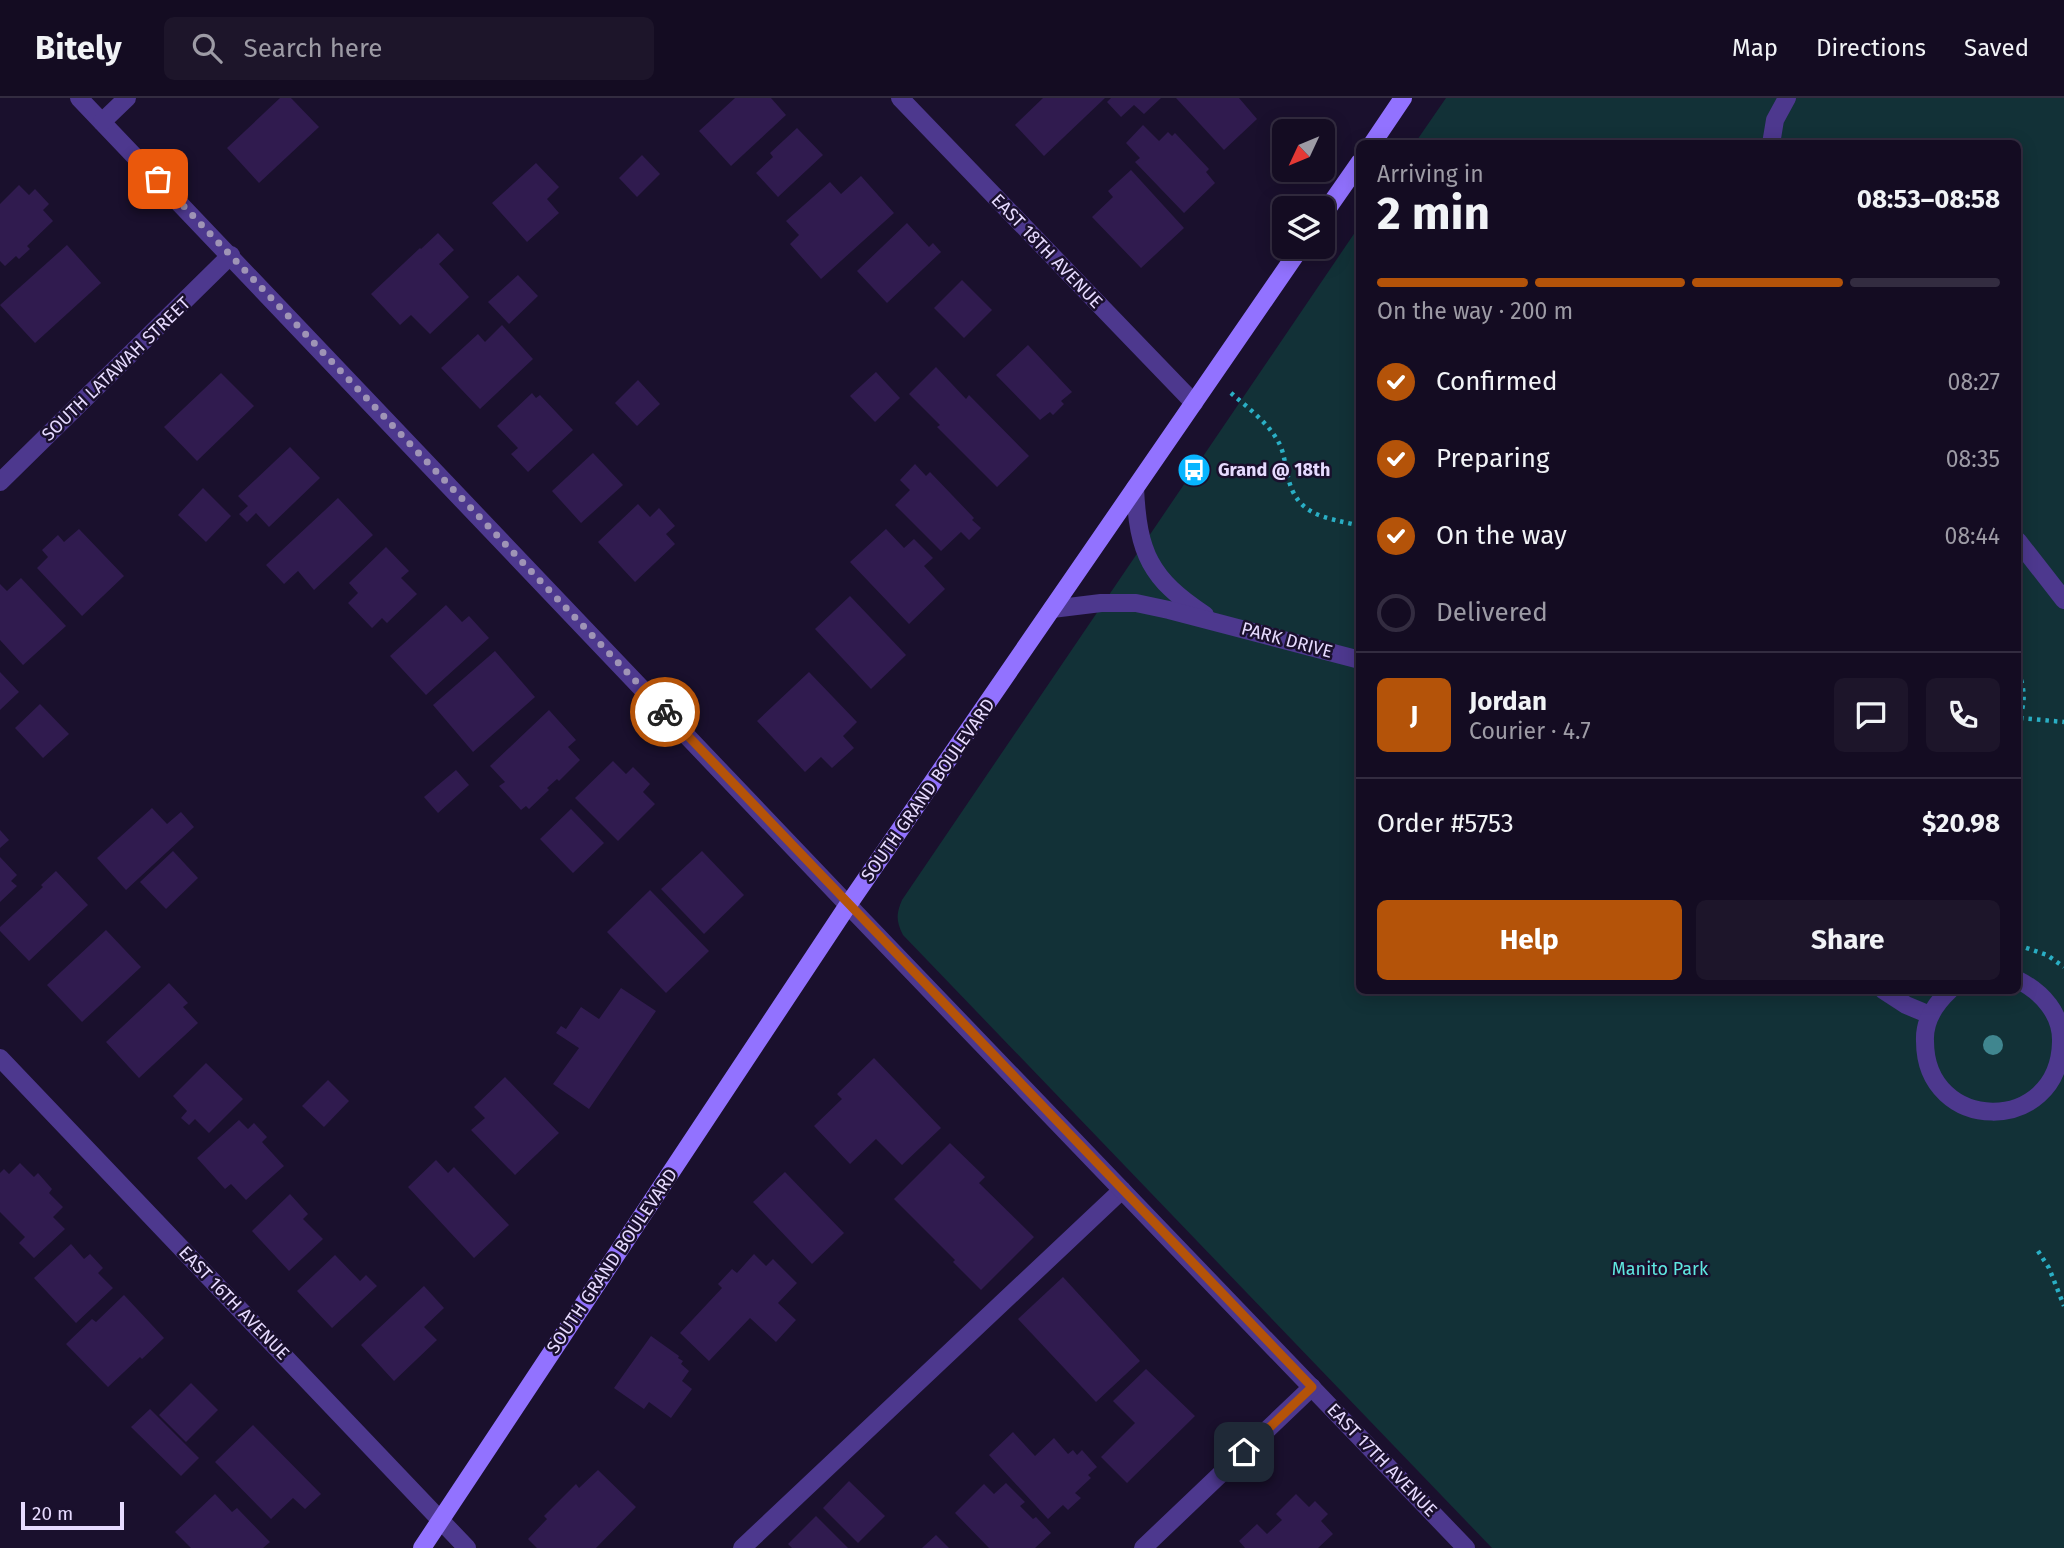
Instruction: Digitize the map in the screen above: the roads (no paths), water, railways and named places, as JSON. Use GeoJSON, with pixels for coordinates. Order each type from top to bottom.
{"type":"FeatureCollection","features":[{"type":"Feature","properties":{"kind":"main road"},"geometry":{"type":"LineString","coordinates":[[1375,140],[1404,98]]}},
{"type":"Feature","properties":{"kind":"main road"},"geometry":{"type":"LineString","coordinates":[[1335,198],[1356,168]]}},
{"type":"Feature","properties":{"kind":"main road","name":"SOUTH GRAND BOULEVARD"},"geometry":{"type":"LineString","coordinates":[[422,1548],[848,905],[1293,259]]}},
{"type":"Feature","properties":{"kind":"street","name":"EAST 17TH AVENUE"},"geometry":{"type":"LineString","coordinates":[[79,98],[848,905],[1466,1548]]}},
{"type":"Feature","properties":{"kind":"street"},"geometry":{"type":"LineString","coordinates":[[102,122],[127,98]]}},
{"type":"Feature","properties":{"kind":"street","name":"EAST 18TH AVENUE"},"geometry":{"type":"LineString","coordinates":[[900,98],[1194,403]]}},
{"type":"Feature","properties":{"kind":"street"},"geometry":{"type":"LineString","coordinates":[[1772,140],[1775,120],[1787,98]]}},
{"type":"Feature","properties":{"kind":"street","name":"SOUTH LATAWAH STREET"},"geometry":{"type":"LineString","coordinates":[[0,482],[231,256]]}},
{"type":"Feature","properties":{"kind":"street","name":"PARK DRIVE"},"geometry":{"type":"LineString","coordinates":[[1135,488],[1138,532],[1147,560],[1174,592],[1214,621]]}},
{"type":"Feature","properties":{"kind":"street"},"geometry":{"type":"LineString","coordinates":[[2021,545],[2064,600]]}},
{"type":"Feature","properties":{"kind":"street","name":"PARK DRIVE"},"geometry":{"type":"LineString","coordinates":[[1052,609],[1101,603],[1136,603],[1356,659]]}},
{"type":"Feature","properties":{"kind":"street"},"geometry":{"type":"LineString","coordinates":[[1946,994],[1930,1015],[1924,1034],[1930,1073],[1941,1090],[1956,1103],[1975,1111],[1995,1113],[2013,1110],[2031,1102],[2045,1090],[2061,1055],[2060,1016],[2031,986],[2021,981]]}},
{"type":"Feature","properties":{"kind":"street"},"geometry":{"type":"LineString","coordinates":[[1889,994],[1930,1015]]}},
{"type":"Feature","properties":{"kind":"street","name":"EAST 16TH AVENUE"},"geometry":{"type":"LineString","coordinates":[[0,1058],[467,1548]]}},
{"type":"Feature","properties":{"kind":"street"},"geometry":{"type":"LineString","coordinates":[[742,1548],[1122,1190]]}},
{"type":"Feature","properties":{"kind":"street"},"geometry":{"type":"LineString","coordinates":[[1143,1548],[1312,1387]]}},
{"type":"Feature","properties":{"kind":"place","name":"Grand @ 18th"},"geometry":{"type":"Point","coordinates":[1194,470]}},
{"type":"Feature","properties":{"kind":"park label","name":"Manito Park"},"geometry":{"type":"Point","coordinates":[1660,1269]}}]}
